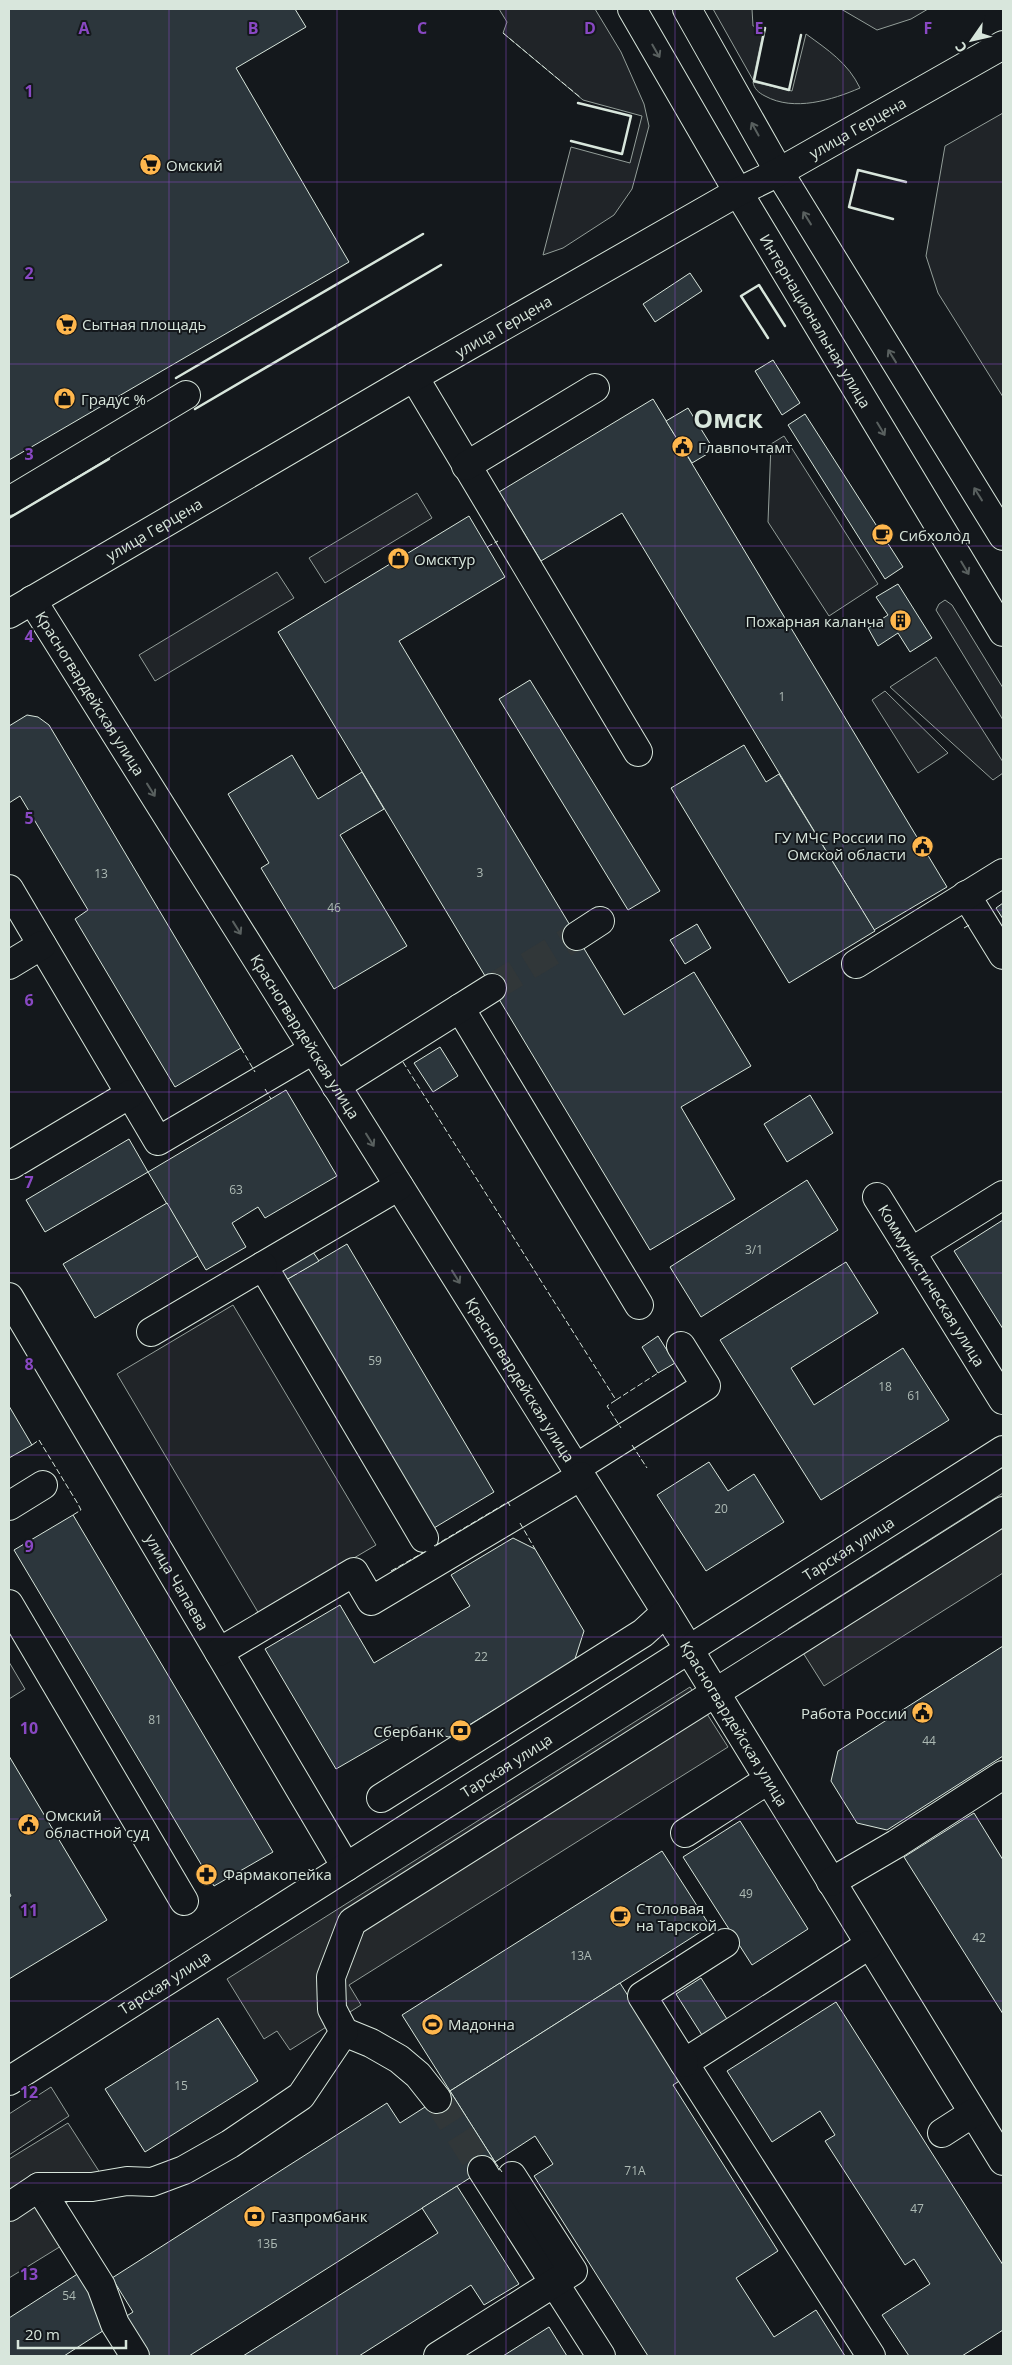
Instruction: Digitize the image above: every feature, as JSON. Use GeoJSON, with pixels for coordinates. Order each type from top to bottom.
{"type":"FeatureCollection","features":[{"type":"Feature","properties":{"kind":"street","name":"Интернациональная улица"},"geometry":{"type":"LineString","coordinates":[[632,9],[738,192],[1003,632]]}},
{"type":"Feature","properties":{"kind":"street"},"geometry":{"type":"LineString","coordinates":[[687,9],[779,172],[1003,536]]}},
{"type":"Feature","properties":{"kind":"street","name":"улица Герцена"},"geometry":{"type":"LineString","coordinates":[[9,614],[414,377],[738,192],[779,172],[1003,45]]}},
{"type":"Feature","properties":{"kind":"street"},"geometry":{"type":"LineString","coordinates":[[414,377],[638,752]]}},
{"type":"Feature","properties":{"kind":"street"},"geometry":{"type":"LineString","coordinates":[[466,466],[595,388]]}},
{"type":"Feature","properties":{"kind":"street"},"geometry":{"type":"LineString","coordinates":[[9,501],[186,395]]}},
{"type":"Feature","properties":{"kind":"street","name":"Красногвардейская улица"},"geometry":{"type":"LineString","coordinates":[[32,600],[666,1612],[1003,2162]]}},
{"type":"Feature","properties":{"kind":"street"},"geometry":{"type":"LineString","coordinates":[[856,964],[1003,873]]}},
{"type":"Feature","properties":{"kind":"street"},"geometry":{"type":"LineString","coordinates":[[9,889],[158,1141],[313,1050]]}},
{"type":"Feature","properties":{"kind":"street"},"geometry":{"type":"LineString","coordinates":[[966,895],[1003,955]]}},
{"type":"Feature","properties":{"kind":"street"},"geometry":{"type":"LineString","coordinates":[[577,936],[600,921]]}},
{"type":"Feature","properties":{"kind":"street"},"geometry":{"type":"LineString","coordinates":[[9,965],[42,945]]}},
{"type":"Feature","properties":{"kind":"street"},"geometry":{"type":"LineString","coordinates":[[336,1086],[492,988]]}},
{"type":"Feature","properties":{"kind":"street"},"geometry":{"type":"LineString","coordinates":[[460,1008],[639,1305]]}},
{"type":"Feature","properties":{"kind":"street"},"geometry":{"type":"LineString","coordinates":[[11,1165],[130,1094]]}},
{"type":"Feature","properties":{"kind":"street"},"geometry":{"type":"LineString","coordinates":[[151,1332],[399,1186]]}},
{"type":"Feature","properties":{"kind":"street"},"geometry":{"type":"LineString","coordinates":[[911,1252],[1003,1195]]}},
{"type":"Feature","properties":{"kind":"street","name":"Коммунистическая улица"},"geometry":{"type":"LineString","coordinates":[[877,1197],[1003,1400]]}},
{"type":"Feature","properties":{"kind":"street"},"geometry":{"type":"LineString","coordinates":[[263,1266],[424,1538]]}},
{"type":"Feature","properties":{"kind":"street","name":"улица Чапаева"},"geometry":{"type":"LineString","coordinates":[[9,1297],[346,1867]]}},
{"type":"Feature","properties":{"kind":"street"},"geometry":{"type":"LineString","coordinates":[[219,1652],[354,1572],[371,1600],[578,1472],[706,1386],[681,1346]]}},
{"type":"Feature","properties":{"kind":"street","name":"Тарская улица"},"geometry":{"type":"LineString","coordinates":[[9,2080],[1003,1450]]}},
{"type":"Feature","properties":{"kind":"street"},"geometry":{"type":"LineString","coordinates":[[9,1506],[43,1485]]}},
{"type":"Feature","properties":{"kind":"street"},"geometry":{"type":"LineString","coordinates":[[437,2099],[418,2075],[399,2059],[371,2043],[344,2032],[332,2009],[332,1977],[352,1922],[1003,1511]]}},
{"type":"Feature","properties":{"kind":"street"},"geometry":{"type":"LineString","coordinates":[[9,1604],[184,1901]]}},
{"type":"Feature","properties":{"kind":"street"},"geometry":{"type":"LineString","coordinates":[[382,1798],[643,1633],[666,1612]]}},
{"type":"Feature","properties":{"kind":"street"},"geometry":{"type":"LineString","coordinates":[[831,1882],[896,1844],[1003,1774]]}},
{"type":"Feature","properties":{"kind":"street"},"geometry":{"type":"LineString","coordinates":[[685,1833],[768,1780]]}},
{"type":"Feature","properties":{"kind":"street"},"geometry":{"type":"LineString","coordinates":[[725,1943],[642,1996],[871,2356]]}},
{"type":"Feature","properties":{"kind":"street"},"geometry":{"type":"LineString","coordinates":[[684,2062],[869,1945]]}},
{"type":"Feature","properties":{"kind":"street"},"geometry":{"type":"LineString","coordinates":[[9,2207],[39,2188],[92,2187],[127,2181],[152,2182],[184,2170],[230,2144],[301,2096],[344,2032]]}},
{"type":"Feature","properties":{"kind":"street"},"geometry":{"type":"LineString","coordinates":[[942,2133],[973,2113]]}},
{"type":"Feature","properties":{"kind":"street"},"geometry":{"type":"LineString","coordinates":[[482,2170],[601,2356]]}},
{"type":"Feature","properties":{"kind":"street"},"geometry":{"type":"LineString","coordinates":[[438,2356],[573,2271],[512,2176]]}},
{"type":"Feature","properties":{"kind":"street"},"geometry":{"type":"LineString","coordinates":[[39,2188],[101,2286],[115,2324],[135,2356]]}},
{"type":"Feature","properties":{"kind":"shaded area"},"geometry":{"type":"Polygon","coordinates":[[[499,9],[595,9],[621,52],[644,104],[649,126],[632,189],[614,215],[563,248],[543,255],[571,147],[630,163],[642,116],[583,100],[503,33],[507,22],[499,9]]]}},
{"type":"Feature","properties":{"kind":"shaded area"},"geometry":{"type":"Polygon","coordinates":[[[713,9],[752,9],[753,26],[764,28],[753,80],[713,9]]]}},
{"type":"Feature","properties":{"kind":"shaded area"},"geometry":{"type":"Polygon","coordinates":[[[841,9],[928,9],[911,19],[877,30],[841,9]]]}},
{"type":"Feature","properties":{"kind":"shaded area"},"geometry":{"type":"Polygon","coordinates":[[[806,34],[830,52],[850,71],[860,88],[837,97],[800,104],[776,101],[763,95],[754,87],[753,82],[792,91],[806,34]]]}},
{"type":"Feature","properties":{"kind":"shaded area"},"geometry":{"type":"Polygon","coordinates":[[[1003,113],[1003,397],[938,293],[926,256],[945,146],[1003,113]]]}},
{"type":"Feature","properties":{"kind":"shaded area"},"geometry":{"type":"Polygon","coordinates":[[[784,436],[878,584],[829,616],[768,522],[771,444],[784,436]]]}},
{"type":"Feature","properties":{"kind":"shaded area"},"geometry":{"type":"Polygon","coordinates":[[[417,493],[432,518],[325,583],[309,558],[417,493]]]}},
{"type":"Feature","properties":{"kind":"shaded area"},"geometry":{"type":"Polygon","coordinates":[[[277,572],[294,598],[155,681],[139,655],[277,572]]]}},
{"type":"Feature","properties":{"kind":"shaded area"},"geometry":{"type":"Polygon","coordinates":[[[945,600],[952,605],[1003,688],[1003,720],[936,610],[939,604],[945,600]]]}},
{"type":"Feature","properties":{"kind":"shaded area"},"geometry":{"type":"Polygon","coordinates":[[[936,657],[1003,762],[1003,773],[993,780],[890,687],[936,657]]]}},
{"type":"Feature","properties":{"kind":"shaded area"},"geometry":{"type":"Polygon","coordinates":[[[885,691],[948,753],[918,773],[872,700],[885,691]]]}},
{"type":"Feature","properties":{"kind":"shaded area"},"geometry":{"type":"Polygon","coordinates":[[[233,1305],[376,1545],[259,1614],[117,1374],[233,1305]]]}},
{"type":"Feature","properties":{"kind":"shaded area"},"geometry":{"type":"Polygon","coordinates":[[[1003,1493],[1003,1573],[824,1686],[788,1629],[1003,1493]]]}},
{"type":"Feature","properties":{"kind":"shaded area"},"geometry":{"type":"Polygon","coordinates":[[[9,1662],[25,1689],[9,1699],[9,1662]]]}},
{"type":"Feature","properties":{"kind":"shaded area"},"geometry":{"type":"Polygon","coordinates":[[[690,1687],[728,1747],[349,1985],[361,2005],[290,2050],[277,2031],[264,2039],[227,1979],[690,1687]]]}},
{"type":"Feature","properties":{"kind":"shaded area"},"geometry":{"type":"Polygon","coordinates":[[[51,2087],[69,2116],[9,2155],[9,2114],[51,2087]]]}},
{"type":"Feature","properties":{"kind":"shaded area"},"geometry":{"type":"Polygon","coordinates":[[[68,2123],[104,2179],[61,2206],[79,2235],[9,2278],[9,2159],[68,2123]]]}},
{"type":"Feature","properties":{"kind":"building","name":"Омский"},"geometry":{"type":"Polygon","coordinates":[[[9,9],[295,9],[306,27],[236,68],[349,262],[9,460],[9,9]]]}},
{"type":"Feature","properties":{"kind":"building"},"geometry":{"type":"Polygon","coordinates":[[[690,273],[702,291],[655,322],[643,304],[690,273]]]}},
{"type":"Feature","properties":{"kind":"building"},"geometry":{"type":"Polygon","coordinates":[[[773,360],[800,403],[782,415],[755,371],[773,360]]]}},
{"type":"Feature","properties":{"kind":"building"},"geometry":{"type":"Polygon","coordinates":[[[653,399],[947,887],[874,930],[622,513],[541,561],[499,492],[653,399]]]}},
{"type":"Feature","properties":{"kind":"building"},"geometry":{"type":"Polygon","coordinates":[[[688,408],[714,450],[692,463],[666,421],[688,408]]]}},
{"type":"Feature","properties":{"kind":"building"},"geometry":{"type":"Polygon","coordinates":[[[805,414],[903,567],[885,579],[788,425],[805,414]]]}},
{"type":"Feature","properties":{"kind":"building"},"geometry":{"type":"Polygon","coordinates":[[[469,516],[505,577],[399,641],[624,1015],[694,972],[751,1066],[681,1107],[735,1199],[650,1250],[278,632],[469,516]]]}},
{"type":"Feature","properties":{"kind":"building","name":"Пожарная каланча"},"geometry":{"type":"Polygon","coordinates":[[[898,584],[932,638],[910,652],[898,633],[878,646],[868,628],[888,615],[876,597],[898,584]]]}},
{"type":"Feature","properties":{"kind":"building"},"geometry":{"type":"Polygon","coordinates":[[[530,680],[660,891],[628,910],[499,699],[530,680]]]}},
{"type":"Feature","properties":{"kind":"building"},"geometry":{"type":"Polygon","coordinates":[[[27,715],[38,717],[49,725],[241,1048],[175,1087],[75,919],[88,910],[20,796],[9,803],[9,726],[27,715]]]}},
{"type":"Feature","properties":{"kind":"building"},"geometry":{"type":"Polygon","coordinates":[[[744,745],[766,782],[779,774],[875,931],[789,983],[671,788],[744,745]]]}},
{"type":"Feature","properties":{"kind":"building"},"geometry":{"type":"Polygon","coordinates":[[[292,755],[318,799],[362,772],[384,809],[340,835],[407,946],[334,989],[261,868],[269,863],[228,794],[292,755]]]}},
{"type":"Feature","properties":{"kind":"building"},"geometry":{"type":"Polygon","coordinates":[[[1003,903],[1003,919],[996,908],[1003,903]]]}},
{"type":"Feature","properties":{"kind":"building"},"geometry":{"type":"Polygon","coordinates":[[[697,924],[711,948],[685,964],[670,940],[697,924]]]}},
{"type":"Feature","properties":{"kind":"building"},"geometry":{"type":"Polygon","coordinates":[[[440,1047],[458,1076],[433,1092],[414,1063],[440,1047]]]}},
{"type":"Feature","properties":{"kind":"building"},"geometry":{"type":"Polygon","coordinates":[[[286,1090],[337,1176],[265,1218],[258,1207],[232,1223],[246,1247],[206,1270],[148,1172],[286,1090]]]}},
{"type":"Feature","properties":{"kind":"building"},"geometry":{"type":"Polygon","coordinates":[[[810,1095],[833,1133],[787,1162],[764,1124],[810,1095]]]}},
{"type":"Feature","properties":{"kind":"building"},"geometry":{"type":"Polygon","coordinates":[[[129,1139],[148,1172],[45,1232],[26,1200],[129,1139]]]}},
{"type":"Feature","properties":{"kind":"building"},"geometry":{"type":"Polygon","coordinates":[[[807,1180],[838,1230],[701,1317],[670,1267],[807,1180]]]}},
{"type":"Feature","properties":{"kind":"building"},"geometry":{"type":"Polygon","coordinates":[[[167,1203],[198,1256],[95,1318],[63,1264],[167,1203]]]}},
{"type":"Feature","properties":{"kind":"building"},"geometry":{"type":"Polygon","coordinates":[[[1003,1220],[1003,1329],[954,1251],[1003,1220]]]}},
{"type":"Feature","properties":{"kind":"building"},"geometry":{"type":"Polygon","coordinates":[[[347,1244],[494,1492],[434,1528],[286,1280],[347,1244]]]}},
{"type":"Feature","properties":{"kind":"building"},"geometry":{"type":"Polygon","coordinates":[[[311,1249],[319,1261],[286,1280],[280,1268],[311,1249]]]}},
{"type":"Feature","properties":{"kind":"building"},"geometry":{"type":"Polygon","coordinates":[[[846,1262],[878,1313],[791,1368],[814,1405],[903,1348],[949,1420],[821,1500],[720,1340],[846,1262]]]}},
{"type":"Feature","properties":{"kind":"building"},"geometry":{"type":"Polygon","coordinates":[[[658,1336],[675,1363],[658,1373],[642,1347],[658,1336]]]}},
{"type":"Feature","properties":{"kind":"building"},"geometry":{"type":"Polygon","coordinates":[[[9,1406],[32,1445],[9,1458],[9,1406]]]}},
{"type":"Feature","properties":{"kind":"building"},"geometry":{"type":"Polygon","coordinates":[[[709,1462],[728,1491],[754,1474],[784,1522],[706,1571],[657,1495],[709,1462]]]}},
{"type":"Feature","properties":{"kind":"building"},"geometry":{"type":"Polygon","coordinates":[[[73,1515],[273,1852],[214,1886],[14,1550],[73,1515]]]}},
{"type":"Feature","properties":{"kind":"building"},"geometry":{"type":"Polygon","coordinates":[[[513,1538],[535,1549],[584,1631],[574,1662],[449,1737],[407,1728],[336,1769],[265,1649],[340,1605],[374,1663],[470,1606],[451,1575],[513,1538]]]}},
{"type":"Feature","properties":{"kind":"building"},"geometry":{"type":"Polygon","coordinates":[[[1003,1646],[1003,1756],[887,1830],[857,1823],[831,1781],[838,1751],[1003,1646]]]}},
{"type":"Feature","properties":{"kind":"building","name":"Омский областной суд"},"geometry":{"type":"Polygon","coordinates":[[[9,1756],[107,1920],[9,1979],[9,1897],[11,1896],[9,1892],[9,1756]]]}},
{"type":"Feature","properties":{"kind":"building"},"geometry":{"type":"Polygon","coordinates":[[[974,1813],[1003,1860],[1003,2014],[904,1857],[974,1813]]]}},
{"type":"Feature","properties":{"kind":"building"},"geometry":{"type":"Polygon","coordinates":[[[740,1821],[808,1929],[752,1965],[683,1857],[740,1821]]]}},
{"type":"Feature","properties":{"kind":"building"},"geometry":{"type":"Polygon","coordinates":[[[662,1851],[710,1926],[450,2091],[402,2015],[662,1851]]]}},
{"type":"Feature","properties":{"kind":"building"},"geometry":{"type":"Polygon","coordinates":[[[701,1978],[732,2027],[707,2043],[676,1994],[701,1978]]]}},
{"type":"Feature","properties":{"kind":"building"},"geometry":{"type":"Polygon","coordinates":[[[620,1983],[681,2080],[673,2085],[778,2251],[736,2278],[774,2337],[816,2310],[845,2356],[648,2356],[534,2176],[553,2164],[535,2136],[495,2162],[450,2091],[620,1983]]]}},
{"type":"Feature","properties":{"kind":"building"},"geometry":{"type":"Polygon","coordinates":[[[836,2002],[1003,2265],[1003,2330],[962,2356],[909,2356],[882,2315],[930,2284],[914,2259],[905,2265],[825,2141],[835,2135],[820,2111],[772,2142],[727,2071],[836,2002]]]}},
{"type":"Feature","properties":{"kind":"building"},"geometry":{"type":"Polygon","coordinates":[[[218,2018],[258,2081],[145,2152],[105,2089],[218,2018]]]}},
{"type":"Feature","properties":{"kind":"building"},"geometry":{"type":"Polygon","coordinates":[[[450,2091],[495,2162],[189,2356],[139,2356],[117,2322],[133,2312],[112,2278],[387,2103],[400,2123],[450,2091]]]}},
{"type":"Feature","properties":{"kind":"building"},"geometry":{"type":"Polygon","coordinates":[[[457,2186],[519,2284],[484,2305],[471,2285],[359,2356],[243,2356],[438,2233],[422,2208],[457,2186]]]}},
{"type":"Feature","properties":{"kind":"building"},"geometry":{"type":"Polygon","coordinates":[[[79,2273],[112,2325],[64,2356],[9,2356],[9,2318],[79,2273]]]}},
{"type":"Feature","properties":{"kind":"building"},"geometry":{"type":"Polygon","coordinates":[[[549,2327],[567,2356],[503,2356],[549,2327]]]}},
{"type":"Feature","properties":{"kind":"tunnel"},"geometry":{"type":"LineString","coordinates":[[492,988],[577,936]]}},
{"type":"Feature","properties":{"kind":"tunnel"},"geometry":{"type":"LineString","coordinates":[[437,2099],[482,2170]]}},
{"type":"Feature","properties":{"kind":"fence"},"geometry":{"type":"LineString","coordinates":[[503,33],[581,98]]}},
{"type":"Feature","properties":{"kind":"fence"},"geometry":{"type":"LineString","coordinates":[[487,547],[498,541]]}},
{"type":"Feature","properties":{"kind":"fence"},"geometry":{"type":"LineString","coordinates":[[964,928],[971,924]]}},
{"type":"Feature","properties":{"kind":"fence"},"geometry":{"type":"LineString","coordinates":[[241,1048],[255,1072]]}},
{"type":"Feature","properties":{"kind":"fence"},"geometry":{"type":"LineString","coordinates":[[403,1062],[616,1400],[607,1406],[621,1428]]}},
{"type":"Feature","properties":{"kind":"fence"},"geometry":{"type":"LineString","coordinates":[[265,1089],[271,1099]]}},
{"type":"Feature","properties":{"kind":"fence"},"geometry":{"type":"LineString","coordinates":[[616,1400],[658,1373]]}},
{"type":"Feature","properties":{"kind":"fence"},"geometry":{"type":"LineString","coordinates":[[32,1445],[39,1440],[78,1504],[81,1510],[73,1515]]}},
{"type":"Feature","properties":{"kind":"fence"},"geometry":{"type":"LineString","coordinates":[[632,1445],[647,1468]]}},
{"type":"Feature","properties":{"kind":"fence"},"geometry":{"type":"LineString","coordinates":[[434,1546],[508,1502],[510,1506]]}},
{"type":"Feature","properties":{"kind":"fence"},"geometry":{"type":"LineString","coordinates":[[520,1523],[535,1549]]}},
{"type":"Feature","properties":{"kind":"fence"},"geometry":{"type":"LineString","coordinates":[[391,1571],[428,1550]]}},
{"type":"Feature","properties":{"kind":"fence"},"geometry":{"type":"LineString","coordinates":[[495,2162],[502,2172]]}},
{"type":"Feature","properties":{"kind":"wall"},"geometry":{"type":"LineString","coordinates":[[765,28],[754,81],[789,90],[801,35]]}},
{"type":"Feature","properties":{"kind":"wall"},"geometry":{"type":"LineString","coordinates":[[571,141],[622,154],[631,116],[578,103]]}},
{"type":"Feature","properties":{"kind":"wall"},"geometry":{"type":"LineString","coordinates":[[893,219],[849,207],[858,170],[906,182]]}},
{"type":"Feature","properties":{"kind":"wall"},"geometry":{"type":"LineString","coordinates":[[176,378],[423,234]]}},
{"type":"Feature","properties":{"kind":"wall"},"geometry":{"type":"LineString","coordinates":[[195,409],[441,265]]}},
{"type":"Feature","properties":{"kind":"wall"},"geometry":{"type":"LineString","coordinates":[[768,338],[741,296],[759,285],[785,326]]}},
{"type":"Feature","properties":{"kind":"wall"},"geometry":{"type":"LineString","coordinates":[[9,518],[109,459]]}},
{"type":"Feature","properties":{"kind":"place","name":"Омский"},"geometry":{"type":"Point","coordinates":[150,165]}},
{"type":"Feature","properties":{"kind":"place","name":"Сытная площадь"},"geometry":{"type":"Point","coordinates":[66,324]}},
{"type":"Feature","properties":{"kind":"place","name":"Градус %"},"geometry":{"type":"Point","coordinates":[65,399]}},
{"type":"Feature","properties":{"kind":"place","name":"Главпочтамт"},"geometry":{"type":"Point","coordinates":[682,447]}},
{"type":"Feature","properties":{"kind":"place","name":"Сибхолод"},"geometry":{"type":"Point","coordinates":[883,535]}},
{"type":"Feature","properties":{"kind":"place","name":"Омсктур"},"geometry":{"type":"Point","coordinates":[398,559]}},
{"type":"Feature","properties":{"kind":"place","name":"Пожарная каланча"},"geometry":{"type":"Point","coordinates":[900,621]}},
{"type":"Feature","properties":{"kind":"place","name":"ГУ МЧС России по Омской области"},"geometry":{"type":"Point","coordinates":[922,846]}},
{"type":"Feature","properties":{"kind":"place","name":"Работа России"},"geometry":{"type":"Point","coordinates":[923,1713]}},
{"type":"Feature","properties":{"kind":"place","name":"Сбербанк"},"geometry":{"type":"Point","coordinates":[460,1731]}},
{"type":"Feature","properties":{"kind":"place","name":"Омский областной суд"},"geometry":{"type":"Point","coordinates":[29,1824]}},
{"type":"Feature","properties":{"kind":"place","name":"Фармакопейка"},"geometry":{"type":"Point","coordinates":[207,1874]}},
{"type":"Feature","properties":{"kind":"place","name":"Столовая на Тарской"},"geometry":{"type":"Point","coordinates":[620,1917]}},
{"type":"Feature","properties":{"kind":"place","name":"Мадонна"},"geometry":{"type":"Point","coordinates":[432,2024]}},
{"type":"Feature","properties":{"kind":"place","name":"Газпромбанк"},"geometry":{"type":"Point","coordinates":[255,2216]}},
{"type":"Feature","properties":{"kind":"district","name":"Омск"},"geometry":{"type":"Point","coordinates":[728,418]}}]}
